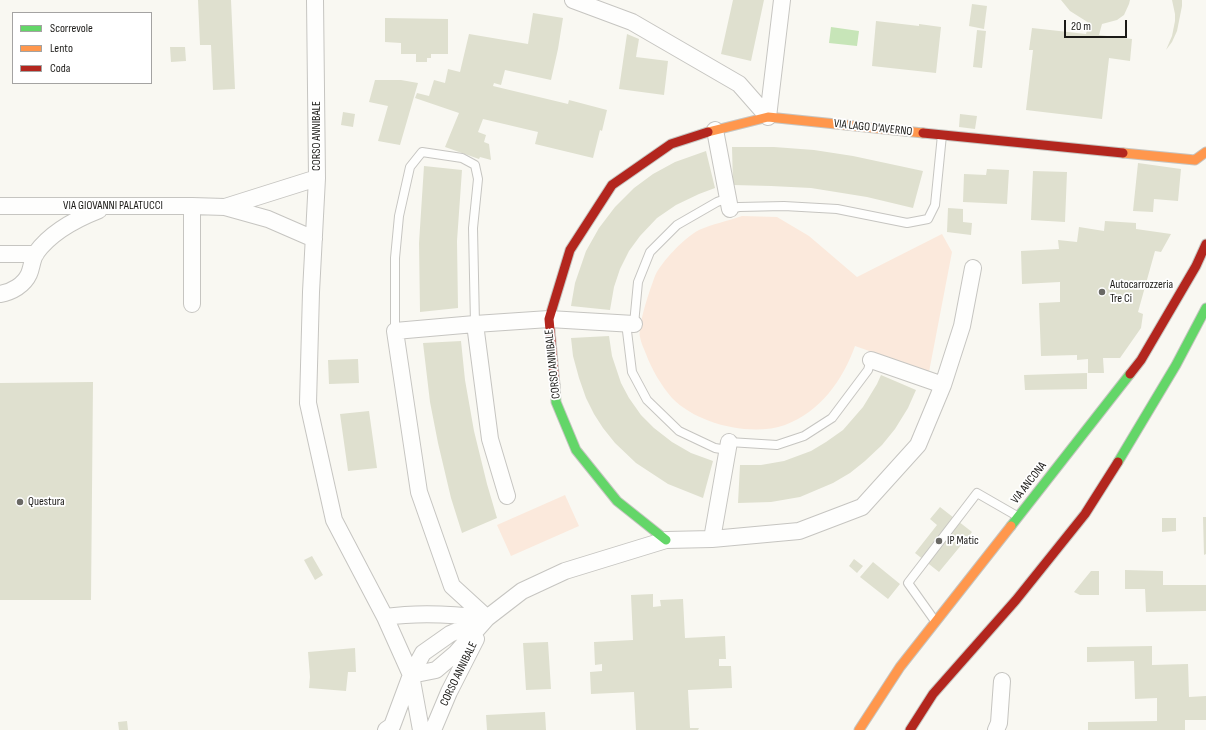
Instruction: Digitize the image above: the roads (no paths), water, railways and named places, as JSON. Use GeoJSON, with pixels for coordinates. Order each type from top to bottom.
{"type":"FeatureCollection","features":[{"type":"Feature","properties":{"kind":"street","name":"CORSO ANNIBALE"},"geometry":{"type":"LineString","coordinates":[[315,0],[317,178],[311,292],[308,403],[334,520],[385,617],[411,675],[421,730]]}},
{"type":"Feature","properties":{"kind":"street"},"geometry":{"type":"LineString","coordinates":[[573,0],[632,22],[739,84],[768,117]]}},
{"type":"Feature","properties":{"kind":"street"},"geometry":{"type":"LineString","coordinates":[[768,117],[782,0]]}},
{"type":"Feature","properties":{"kind":"street","name":"CORSO ANNIBALE"},"geometry":{"type":"LineString","coordinates":[[666,540],[617,501],[576,450],[556,402],[549,319],[570,250],[612,185],[671,144],[715,130],[768,117]]}},
{"type":"Feature","properties":{"kind":"street","name":"VIA LAGO D'AVERNO"},"geometry":{"type":"LineString","coordinates":[[768,117],[1195,160],[1206,152]]}},
{"type":"Feature","properties":{"kind":"street"},"geometry":{"type":"LineString","coordinates":[[715,130],[729,204]]}},
{"type":"Feature","properties":{"kind":"street","name":"VIA GIOVANNI PALATUCCI"},"geometry":{"type":"LineString","coordinates":[[225,207],[317,178]]}},
{"type":"Feature","properties":{"kind":"street","name":"VIA GIOVANNI PALATUCCI"},"geometry":{"type":"LineString","coordinates":[[0,206],[225,207],[268,219],[314,239]]}},
{"type":"Feature","properties":{"kind":"street"},"geometry":{"type":"LineString","coordinates":[[0,294],[17,288],[29,275],[36,254],[55,233],[80,217],[108,206]]}},
{"type":"Feature","properties":{"kind":"street"},"geometry":{"type":"LineString","coordinates":[[192,206],[192,304]]}},
{"type":"Feature","properties":{"kind":"street","name":"VIA ANCONA"},"geometry":{"type":"LineString","coordinates":[[859,730],[900,667],[1141,360],[1196,266],[1206,244]]}},
{"type":"Feature","properties":{"kind":"street"},"geometry":{"type":"LineString","coordinates":[[0,254],[36,254]]}},
{"type":"Feature","properties":{"kind":"street"},"geometry":{"type":"LineString","coordinates":[[666,540],[712,539],[799,531],[862,507],[918,445],[943,385],[962,326],[973,268]]}},
{"type":"Feature","properties":{"kind":"street"},"geometry":{"type":"LineString","coordinates":[[910,730],[933,694],[1016,600],[1084,514],[1176,365],[1206,308]]}},
{"type":"Feature","properties":{"kind":"street"},"geometry":{"type":"LineString","coordinates":[[487,618],[452,586],[419,492],[395,331],[549,319],[630,323]]}},
{"type":"Feature","properties":{"kind":"street"},"geometry":{"type":"LineString","coordinates":[[475,324],[490,439],[507,496]]}},
{"type":"Feature","properties":{"kind":"street"},"geometry":{"type":"LineString","coordinates":[[871,360],[943,385]]}},
{"type":"Feature","properties":{"kind":"street"},"geometry":{"type":"LineString","coordinates":[[712,539],[728,446]]}},
{"type":"Feature","properties":{"kind":"street","name":"CORSO ANNIBALE"},"geometry":{"type":"LineString","coordinates":[[411,675],[436,670],[456,653],[487,618],[522,591],[565,571],[666,540]]}},
{"type":"Feature","properties":{"kind":"street"},"geometry":{"type":"LineString","coordinates":[[385,617],[415,614],[455,615],[487,618]]}},
{"type":"Feature","properties":{"kind":"street","name":"CORSO ANNIBALE"},"geometry":{"type":"LineString","coordinates":[[433,730],[449,692],[487,618]]}},
{"type":"Feature","properties":{"kind":"street"},"geometry":{"type":"LineString","coordinates":[[386,730],[392,726],[411,675]]}},
{"type":"Feature","properties":{"kind":"street"},"geometry":{"type":"LineString","coordinates":[[996,730],[999,723],[1002,681]]}},
{"type":"Feature","properties":{"kind":"lane"},"geometry":{"type":"LineString","coordinates":[[871,360],[868,370],[832,418],[804,436],[777,445],[728,446],[715,448],[679,432],[646,400],[632,372],[630,323],[638,282],[650,252],[677,225],[717,202],[739,207],[784,206],[837,209],[907,223],[928,219],[935,206],[942,135]]}},
{"type":"Feature","properties":{"kind":"lane"},"geometry":{"type":"LineString","coordinates":[[395,331],[395,258],[399,216],[410,167],[422,152],[462,158],[474,165],[478,179],[473,228],[475,324]]}},
{"type":"Feature","properties":{"kind":"lane"},"geometry":{"type":"LineString","coordinates":[[936,622],[908,583],[977,493],[1018,517]]}},
{"type":"Feature","properties":{"kind":"place","name":"Autocarrozzeria Tre Ci"},"geometry":{"type":"Point","coordinates":[1102,292]}},
{"type":"Feature","properties":{"kind":"place","name":"Questura"},"geometry":{"type":"Point","coordinates":[20,502]}},
{"type":"Feature","properties":{"kind":"place","name":"IP Matic"},"geometry":{"type":"Point","coordinates":[939,541]}}]}
